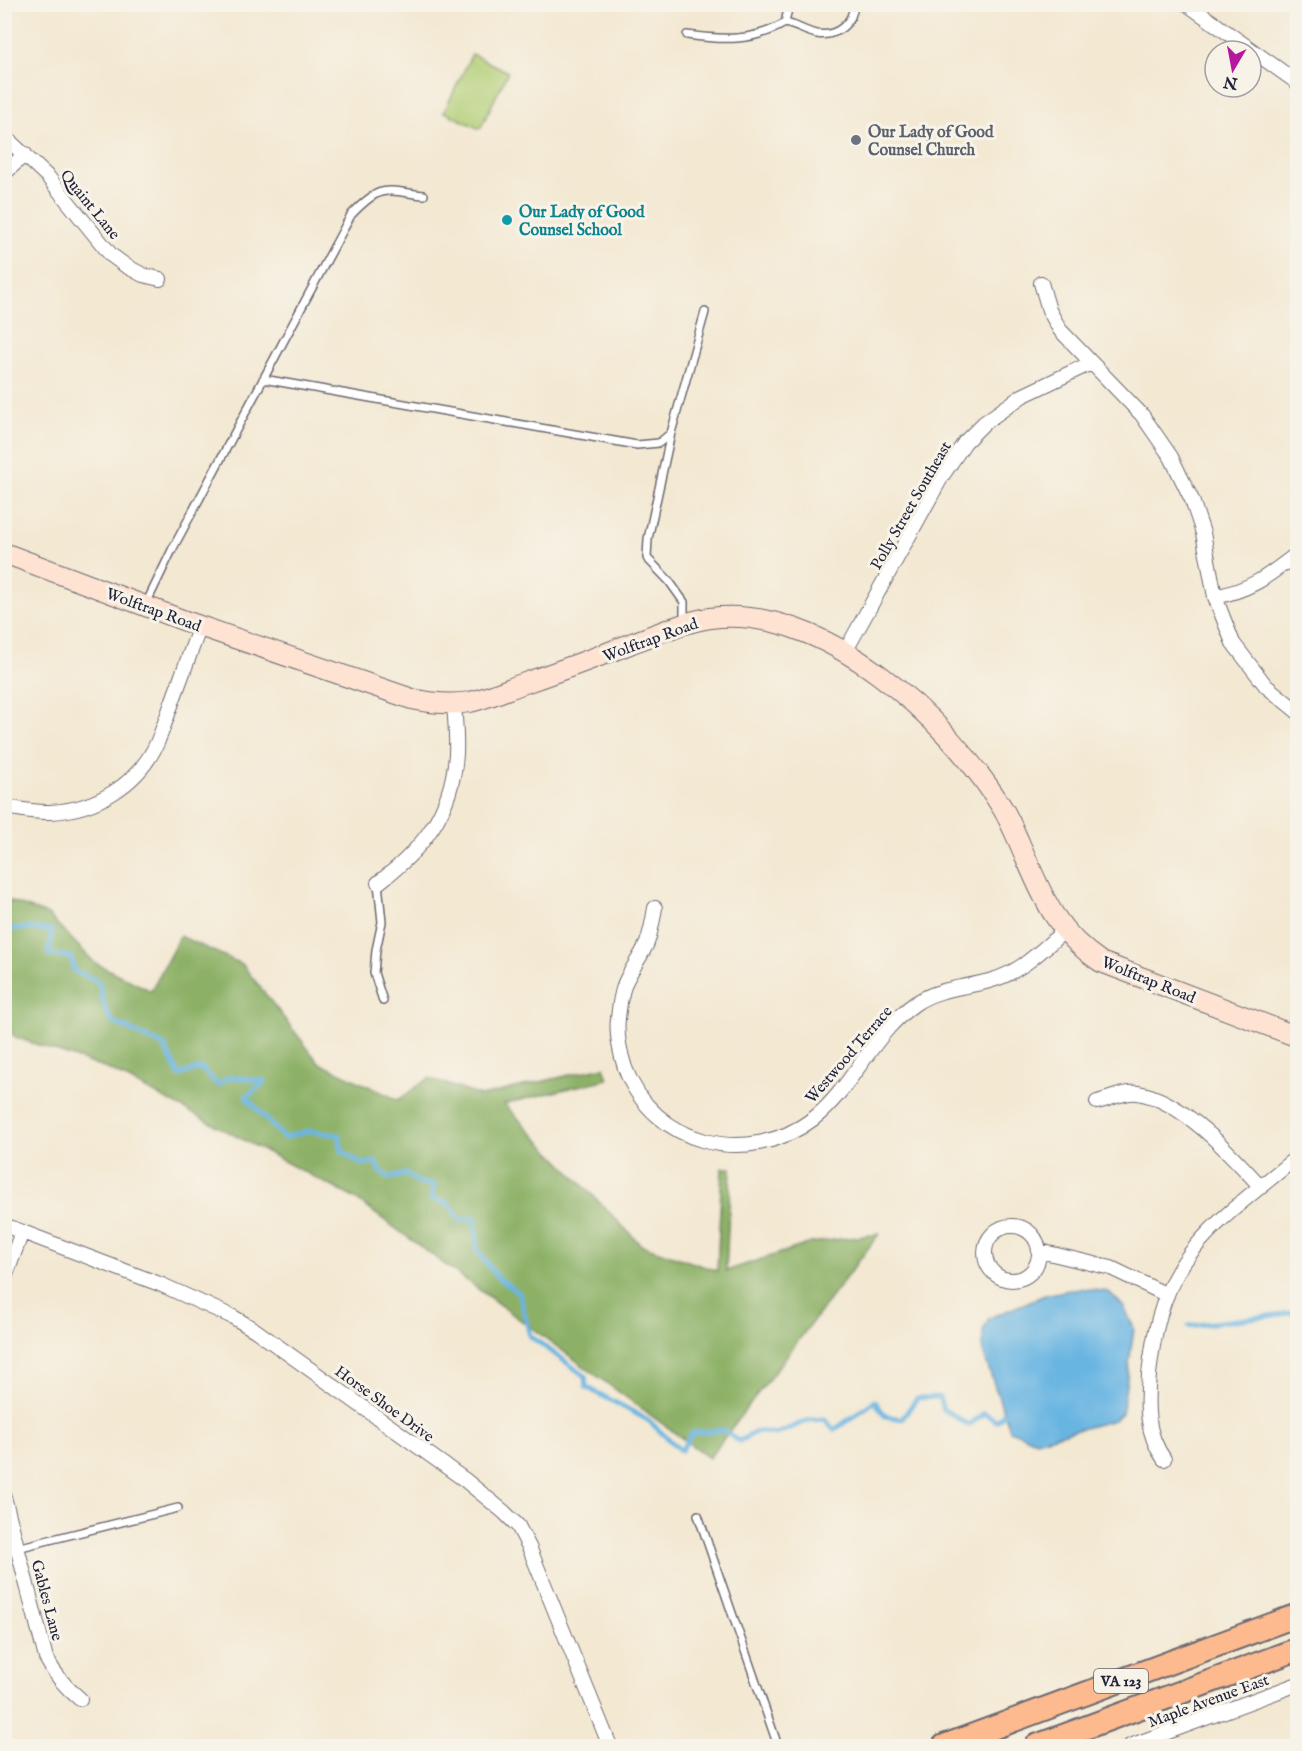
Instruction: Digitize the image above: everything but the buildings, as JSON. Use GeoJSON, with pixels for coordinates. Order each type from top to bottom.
{"type":"FeatureCollection","features":[{"type":"Feature","properties":{"kind":"main road","name":"VA 123"},"geometry":{"type":"LineString","coordinates":[[944,1746],[1298,1615]]}},
{"type":"Feature","properties":{"kind":"main road","name":"VA 123"},"geometry":{"type":"LineString","coordinates":[[1036,1746],[1298,1649]]}},
{"type":"Feature","properties":{"kind":"street"},"geometry":{"type":"LineString","coordinates":[[1187,4],[1298,83]]}},
{"type":"Feature","properties":{"kind":"street","name":"Quaint Lane"},"geometry":{"type":"LineString","coordinates":[[4,136],[48,177],[111,255],[143,275],[160,279]]}},
{"type":"Feature","properties":{"kind":"street"},"geometry":{"type":"LineString","coordinates":[[4,174],[25,154]]}},
{"type":"Feature","properties":{"kind":"street"},"geometry":{"type":"LineString","coordinates":[[1041,283],[1049,310],[1060,330],[1142,415],[1171,457],[1192,500],[1203,532],[1215,597],[1226,628],[1244,659],[1266,686],[1298,712]]}},
{"type":"Feature","properties":{"kind":"street","name":"Polly Street Southeast"},"geometry":{"type":"LineString","coordinates":[[845,652],[942,476],[965,442],[984,423],[1022,396],[1091,363]]}},
{"type":"Feature","properties":{"kind":"street","name":"Wolftrap Road"},"geometry":{"type":"LineString","coordinates":[[4,553],[200,626],[412,699],[436,703],[477,700],[684,624],[708,619],[730,617],[795,629],[845,652],[870,668],[938,725],[964,754],[1004,810],[1049,909],[1064,931],[1084,951],[1101,962],[1298,1037]]}},
{"type":"Feature","properties":{"kind":"street"},"geometry":{"type":"LineString","coordinates":[[1215,597],[1237,592],[1256,584],[1298,553]]}},
{"type":"Feature","properties":{"kind":"street"},"geometry":{"type":"LineString","coordinates":[[4,807],[48,812],[71,810],[94,803],[113,793],[130,780],[146,762],[157,744],[200,626]]}},
{"type":"Feature","properties":{"kind":"street"},"geometry":{"type":"LineString","coordinates":[[378,883],[400,867],[418,848],[434,827],[446,802],[453,778],[456,753],[454,703]]}},
{"type":"Feature","properties":{"kind":"street","name":"Westwood Terrace"},"geometry":{"type":"LineString","coordinates":[[655,908],[647,943],[625,982],[622,995],[618,1019],[621,1057],[639,1095],[652,1111],[669,1125],[688,1136],[710,1143],[737,1146],[759,1144],[781,1138],[816,1117],[830,1103],[899,1017],[916,1003],[953,988],[990,981],[1009,974],[1026,964],[1064,931]]}},
{"type":"Feature","properties":{"kind":"street"},"geometry":{"type":"LineString","coordinates":[[1097,1102],[1128,1093],[1138,1093],[1163,1102],[1185,1115],[1213,1137],[1261,1187]]}},
{"type":"Feature","properties":{"kind":"street"},"geometry":{"type":"LineString","coordinates":[[1164,1459],[1155,1446],[1149,1426],[1147,1402],[1157,1323],[1167,1294],[1182,1264],[1195,1247],[1222,1220],[1298,1156]]}},
{"type":"Feature","properties":{"kind":"street","name":"Horse Shoe Drive"},"geometry":{"type":"LineString","coordinates":[[4,1225],[162,1285],[233,1317],[255,1330],[465,1480],[504,1512],[518,1526],[530,1547],[610,1746]]}},
{"type":"Feature","properties":{"kind":"street"},"geometry":{"type":"LineString","coordinates":[[1016,1226],[1028,1231],[1036,1240],[1040,1251],[1038,1263],[1031,1273],[1021,1279],[1009,1280],[998,1276],[989,1268],[985,1256],[987,1244],[994,1234],[1004,1227],[1016,1226]]}},
{"type":"Feature","properties":{"kind":"street"},"geometry":{"type":"LineString","coordinates":[[4,1280],[22,1232]]}},
{"type":"Feature","properties":{"kind":"street"},"geometry":{"type":"LineString","coordinates":[[1040,1251],[1111,1268],[1167,1294]]}},
{"type":"Feature","properties":{"kind":"street","name":"Gables Lane"},"geometry":{"type":"LineString","coordinates":[[4,1497],[46,1658],[55,1675],[80,1699]]}},
{"type":"Feature","properties":{"kind":"street","name":"Maple Avenue East"},"geometry":{"type":"LineString","coordinates":[[1130,1746],[1298,1684]]}},
{"type":"Feature","properties":{"kind":"lane"},"geometry":{"type":"LineString","coordinates":[[785,23],[789,4]]}},
{"type":"Feature","properties":{"kind":"lane"},"geometry":{"type":"LineString","coordinates":[[687,36],[734,39],[756,36],[785,23],[817,34],[830,34],[844,28],[850,19],[854,4]]}},
{"type":"Feature","properties":{"kind":"lane"},"geometry":{"type":"LineString","coordinates":[[146,605],[172,550],[351,215],[369,196],[384,190],[424,195]]}},
{"type":"Feature","properties":{"kind":"lane"},"geometry":{"type":"LineString","coordinates":[[684,624],[684,602],[669,581],[647,558],[648,539],[671,433],[705,312]]}},
{"type":"Feature","properties":{"kind":"lane"},"geometry":{"type":"LineString","coordinates":[[263,379],[637,445],[659,443],[671,433]]}},
{"type":"Feature","properties":{"kind":"lane"},"geometry":{"type":"LineString","coordinates":[[378,883],[382,922],[374,973],[383,1001]]}},
{"type":"Feature","properties":{"kind":"lane"},"geometry":{"type":"LineString","coordinates":[[18,1548],[178,1508]]}},
{"type":"Feature","properties":{"kind":"lane"},"geometry":{"type":"LineString","coordinates":[[698,1515],[778,1746]]}},
{"type":"Feature","properties":{"kind":"green space"},"geometry":{"type":"Polygon","coordinates":[[[472,54],[508,72],[480,129],[444,112],[472,54]]]}},
{"type":"Feature","properties":{"kind":"green space"},"geometry":{"type":"Polygon","coordinates":[[[5,899],[48,915],[95,963],[151,991],[180,936],[242,964],[319,1063],[398,1100],[429,1078],[481,1096],[604,1067],[608,1079],[504,1104],[641,1245],[717,1271],[722,1168],[731,1168],[726,1271],[811,1243],[879,1234],[709,1458],[354,1198],[110,1070],[15,1037],[5,1026],[5,899]]]}},
{"type":"Feature","properties":{"kind":"water"},"geometry":{"type":"Polygon","coordinates":[[[1079,1288],[1109,1292],[1124,1307],[1134,1328],[1122,1413],[1114,1420],[1036,1441],[1010,1430],[983,1352],[983,1331],[989,1318],[1045,1295],[1079,1288]]]}},
{"type":"Feature","properties":{"kind":"waterway"},"geometry":{"type":"LineString","coordinates":[[4,929],[29,928],[52,931],[48,954],[71,957],[74,971],[99,982],[103,1002],[111,1021],[164,1046],[179,1075],[201,1068],[218,1085],[230,1077],[265,1081],[246,1097],[284,1138],[307,1131],[339,1135],[342,1151],[361,1164],[375,1162],[380,1171],[390,1178],[406,1174],[419,1183],[434,1185],[431,1199],[448,1203],[461,1220],[475,1218],[477,1250],[497,1277],[519,1293],[530,1336],[585,1376],[586,1387],[648,1420],[681,1451],[692,1433],[723,1430],[739,1441],[758,1431],[776,1434],[809,1420],[825,1419],[834,1430],[875,1401],[885,1416],[902,1419],[917,1398],[939,1397],[943,1409],[969,1425],[984,1413],[997,1421],[1008,1411]]}},
{"type":"Feature","properties":{"kind":"waterway"},"geometry":{"type":"LineString","coordinates":[[1189,1326],[1298,1312]]}},
{"type":"Feature","properties":{"kind":"place","name":"Our Lady of Good Counsel Church"},"geometry":{"type":"Point","coordinates":[856,140]}},
{"type":"Feature","properties":{"kind":"place","name":"Our Lady of Good Counsel School"},"geometry":{"type":"Point","coordinates":[507,220]}}]}
